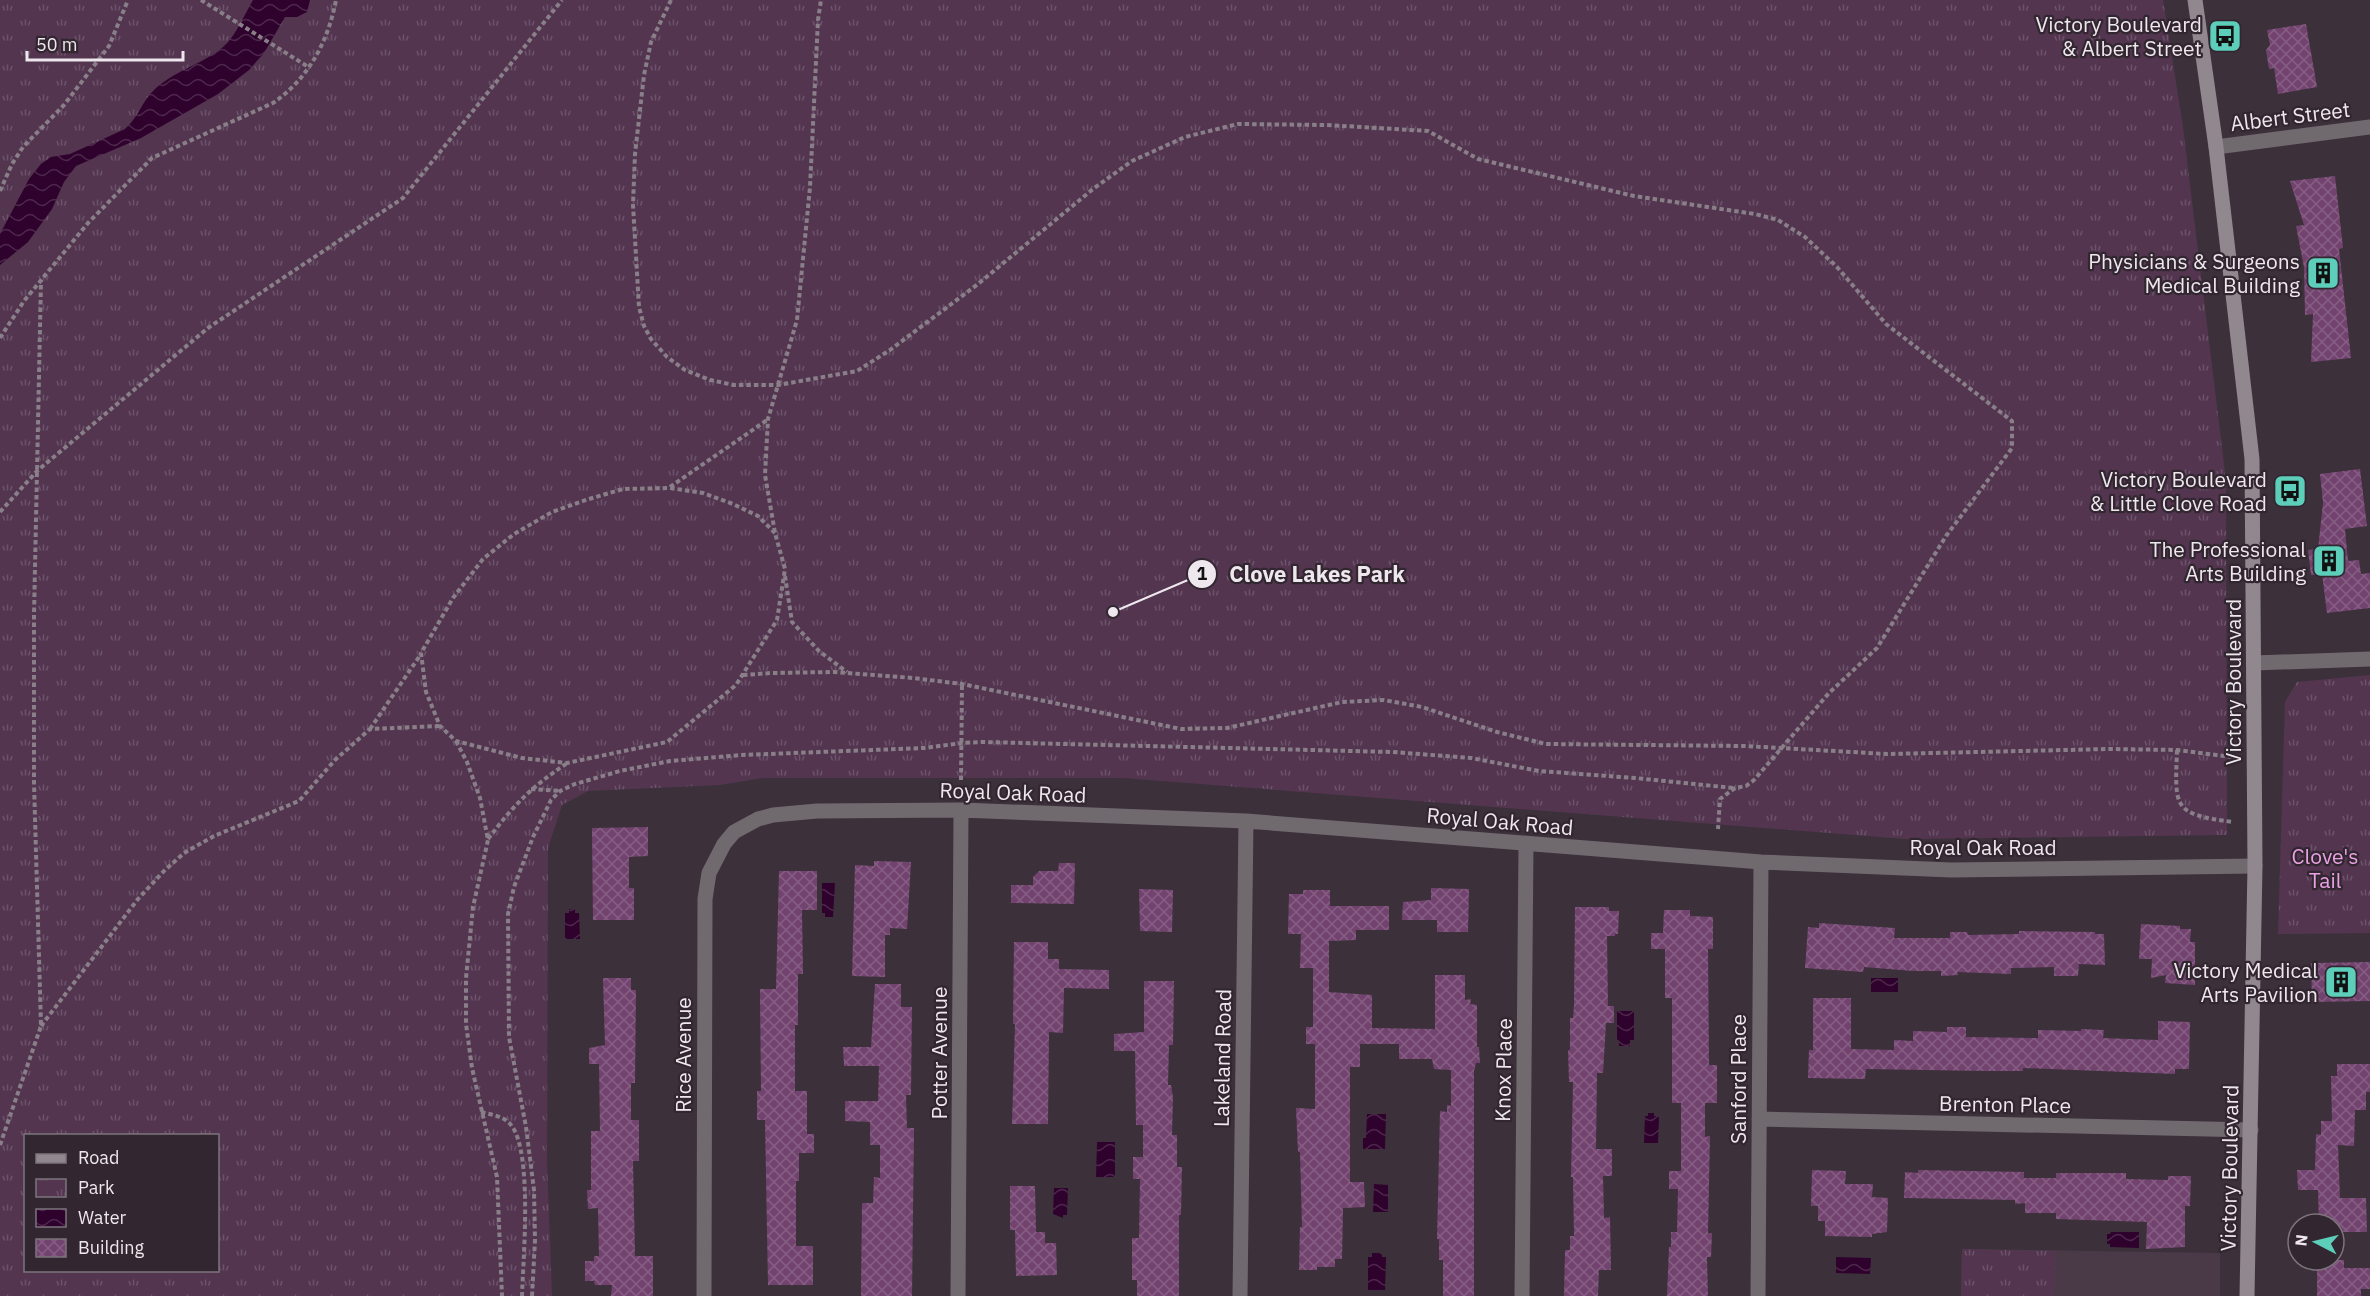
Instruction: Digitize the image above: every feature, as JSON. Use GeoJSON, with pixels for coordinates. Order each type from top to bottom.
{"type":"FeatureCollection","features":[{"type":"Feature","properties":{"kind":"main road","name":"Victory Boulevard"},"geometry":{"type":"LineString","coordinates":[[2195,0],[2216,147],[2252,459],[2255,866],[2247,1296]]}},
{"type":"Feature","properties":{"kind":"street","name":"Albert Street"},"geometry":{"type":"LineString","coordinates":[[2216,147],[2370,127]]}},
{"type":"Feature","properties":{"kind":"street"},"geometry":{"type":"LineString","coordinates":[[2254,663],[2370,659]]}},
{"type":"Feature","properties":{"kind":"street","name":"Royal Oak Road"},"geometry":{"type":"LineString","coordinates":[[744,826],[773,814],[817,811],[961,810],[1246,821],[1761,862],[1951,870],[2255,866]]}},
{"type":"Feature","properties":{"kind":"street","name":"Potter Avenue"},"geometry":{"type":"LineString","coordinates":[[958,1296],[961,810]]}},
{"type":"Feature","properties":{"kind":"street","name":"Lakeland Road"},"geometry":{"type":"LineString","coordinates":[[1240,1296],[1246,821]]}},
{"type":"Feature","properties":{"kind":"street","name":"Rice Avenue"},"geometry":{"type":"LineString","coordinates":[[704,1296],[705,899],[709,873],[717,857],[734,832],[744,826]]}},
{"type":"Feature","properties":{"kind":"street","name":"Knox Place"},"geometry":{"type":"LineString","coordinates":[[1522,1296],[1526,845]]}},
{"type":"Feature","properties":{"kind":"street","name":"Sanford Place"},"geometry":{"type":"LineString","coordinates":[[1758,1296],[1761,862]]}},
{"type":"Feature","properties":{"kind":"street","name":"Brenton Place"},"geometry":{"type":"LineString","coordinates":[[1759,1119],[2251,1130]]}},
{"type":"Feature","properties":{"kind":"path"},"geometry":{"type":"LineString","coordinates":[[0,191],[12,164],[23,147],[64,105],[109,46],[128,0]]}},
{"type":"Feature","properties":{"kind":"path"},"geometry":{"type":"LineString","coordinates":[[201,0],[310,68]]}},
{"type":"Feature","properties":{"kind":"path"},"geometry":{"type":"LineString","coordinates":[[0,338],[24,301],[88,224],[152,158],[273,103],[290,92],[310,68],[331,27],[336,0]]}},
{"type":"Feature","properties":{"kind":"path"},"geometry":{"type":"LineString","coordinates":[[0,512],[37,471],[208,328],[403,198],[562,0]]}},
{"type":"Feature","properties":{"kind":"path"},"geometry":{"type":"LineString","coordinates":[[671,0],[651,42],[644,75],[635,154],[633,205],[639,307],[644,326],[651,339],[667,357],[684,370],[710,380],[734,385],[778,385],[857,371],[890,350],[978,284],[1093,189],[1132,161],[1185,137],[1238,124],[1327,125],[1428,132],[1478,159],[1634,196],[1755,214],[1778,220],[1804,237],[1838,267],[1886,324],[2012,421],[2012,448],[1946,536],[1877,648],[1829,693],[1754,780],[1746,786],[1735,788],[1720,799],[1718,829]]}},
{"type":"Feature","properties":{"kind":"path"},"geometry":{"type":"LineString","coordinates":[[821,0],[818,20],[810,187],[797,320],[768,419],[765,475],[792,622],[819,651],[849,673]]}},
{"type":"Feature","properties":{"kind":"path"},"geometry":{"type":"LineString","coordinates":[[41,280],[34,783],[41,1026]]}},
{"type":"Feature","properties":{"kind":"path"},"geometry":{"type":"LineString","coordinates":[[670,488],[768,419]]}},
{"type":"Feature","properties":{"kind":"path"},"geometry":{"type":"LineString","coordinates":[[0,1146],[41,1026],[98,950],[164,871],[184,854],[213,836],[299,801],[335,760],[370,729],[421,654],[453,598],[483,559],[514,534],[552,512],[589,499],[623,489],[670,488],[703,493],[733,504],[758,516],[775,533]]}},
{"type":"Feature","properties":{"kind":"path"},"geometry":{"type":"LineString","coordinates":[[456,741],[522,758],[567,763],[667,742],[736,685],[777,620],[784,572]]}},
{"type":"Feature","properties":{"kind":"path"},"geometry":{"type":"LineString","coordinates":[[421,654],[426,692],[440,726],[456,741],[467,762],[480,798],[488,840]]}},
{"type":"Feature","properties":{"kind":"path"},"geometry":{"type":"LineString","coordinates":[[742,675],[771,672],[849,673],[962,684],[1181,729],[1227,728],[1342,702],[1384,700],[1422,707],[1497,732],[1546,744],[1745,746],[1887,754],[2110,749],[2177,750],[2232,757]]}},
{"type":"Feature","properties":{"kind":"path"},"geometry":{"type":"LineString","coordinates":[[961,780],[962,684]]}},
{"type":"Feature","properties":{"kind":"path"},"geometry":{"type":"LineString","coordinates":[[370,729],[440,726]]}},
{"type":"Feature","properties":{"kind":"path"},"geometry":{"type":"LineString","coordinates":[[2177,750],[2175,788],[2182,807],[2199,817],[2233,822]]}},
{"type":"Feature","properties":{"kind":"path"},"geometry":{"type":"LineString","coordinates":[[502,1296],[497,1177],[481,1112],[466,1024],[466,978],[473,907],[488,840],[508,812],[530,789],[567,763]]}},
{"type":"Feature","properties":{"kind":"path"},"geometry":{"type":"LineString","coordinates":[[530,789],[560,791]]}},
{"type":"Feature","properties":{"kind":"path"},"geometry":{"type":"LineString","coordinates":[[481,1112],[499,1116],[510,1124],[516,1136],[525,1194],[522,1296]]}},
{"type":"Feature","properties":{"kind":"shaded area"},"geometry":{"type":"Polygon","coordinates":[[[1962,1249],[2220,1253],[2220,1296],[1961,1296],[1962,1249]]]}},
{"type":"Feature","properties":{"kind":"green space"},"geometry":{"type":"Polygon","coordinates":[[[0,0],[2163,0],[2183,127],[2226,481],[2227,835],[1906,839],[1123,778],[763,778],[720,785],[588,791],[562,805],[548,848],[547,1161],[552,1296],[0,1296],[0,0]]]}},
{"type":"Feature","properties":{"kind":"green space","name":"Clove's Tail"},"geometry":{"type":"Polygon","coordinates":[[[2370,675],[2370,933],[2278,934],[2285,702],[2297,682],[2370,675]]]}},
{"type":"Feature","properties":{"kind":"green space"},"geometry":{"type":"Polygon","coordinates":[[[1962,1249],[2055,1251],[2054,1296],[1961,1296],[1962,1249]]]}},
{"type":"Feature","properties":{"kind":"water"},"geometry":{"type":"Polygon","coordinates":[[[253,0],[310,0],[307,12],[297,17],[285,17],[264,53],[249,70],[218,94],[141,138],[76,166],[64,182],[52,209],[28,242],[0,265],[0,234],[29,179],[41,164],[51,157],[70,154],[125,129],[155,89],[163,82],[207,58],[228,42],[253,0]]]}},
{"type":"Feature","properties":{"kind":"water"},"geometry":{"type":"Polygon","coordinates":[[[822,883],[835,883],[833,917],[825,917],[825,913],[822,913],[822,883]]]}},
{"type":"Feature","properties":{"kind":"water"},"geometry":{"type":"Polygon","coordinates":[[[569,909],[575,909],[575,913],[579,913],[580,939],[565,939],[565,913],[569,913],[569,909]]]}},
{"type":"Feature","properties":{"kind":"water"},"geometry":{"type":"Polygon","coordinates":[[[1871,978],[1898,978],[1898,992],[1871,992],[1871,978]]]}},
{"type":"Feature","properties":{"kind":"water"},"geometry":{"type":"Polygon","coordinates":[[[1617,1011],[1634,1011],[1634,1040],[1630,1040],[1630,1046],[1619,1046],[1617,1011]]]}},
{"type":"Feature","properties":{"kind":"water"},"geometry":{"type":"Polygon","coordinates":[[[1648,1113],[1654,1113],[1654,1116],[1659,1117],[1658,1143],[1644,1143],[1645,1116],[1648,1116],[1648,1113]]]}},
{"type":"Feature","properties":{"kind":"water"},"geometry":{"type":"Polygon","coordinates":[[[1367,1114],[1386,1114],[1385,1149],[1363,1149],[1367,1114]]]}},
{"type":"Feature","properties":{"kind":"water"},"geometry":{"type":"Polygon","coordinates":[[[1097,1142],[1115,1142],[1115,1177],[1096,1177],[1097,1142]]]}},
{"type":"Feature","properties":{"kind":"water"},"geometry":{"type":"Polygon","coordinates":[[[1374,1184],[1388,1185],[1388,1212],[1373,1212],[1374,1184]]]}},
{"type":"Feature","properties":{"kind":"water"},"geometry":{"type":"Polygon","coordinates":[[[1054,1188],[1068,1188],[1067,1215],[1063,1215],[1063,1218],[1053,1214],[1054,1188]]]}},
{"type":"Feature","properties":{"kind":"water"},"geometry":{"type":"Polygon","coordinates":[[[2139,1232],[2139,1248],[2110,1247],[2110,1244],[2107,1244],[2107,1234],[2139,1232]]]}},
{"type":"Feature","properties":{"kind":"water"},"geometry":{"type":"Polygon","coordinates":[[[1372,1253],[1382,1253],[1382,1257],[1386,1257],[1385,1290],[1368,1290],[1368,1257],[1372,1257],[1372,1253]]]}},
{"type":"Feature","properties":{"kind":"water"},"geometry":{"type":"Polygon","coordinates":[[[1836,1257],[1871,1258],[1870,1274],[1836,1273],[1836,1257]]]}},
{"type":"Feature","properties":{"kind":"building"},"geometry":{"type":"Polygon","coordinates":[[[2306,24],[2317,87],[2278,94],[2274,68],[2269,69],[2266,50],[2270,45],[2267,30],[2306,24]]]}},
{"type":"Feature","properties":{"kind":"building","name":"Physicians & Surgeons Medical Building"},"geometry":{"type":"Polygon","coordinates":[[[2335,176],[2343,248],[2339,249],[2351,358],[2311,362],[2313,314],[2305,315],[2304,267],[2296,226],[2304,225],[2290,181],[2335,176]]]}},
{"type":"Feature","properties":{"kind":"building"},"geometry":{"type":"Polygon","coordinates":[[[2360,469],[2367,526],[2345,529],[2348,561],[2359,560],[2361,574],[2370,573],[2370,608],[2327,613],[2322,574],[2311,575],[2308,550],[2318,549],[2323,503],[2320,474],[2360,469]]]}},
{"type":"Feature","properties":{"kind":"building"},"geometry":{"type":"Polygon","coordinates":[[[648,827],[648,856],[629,857],[629,888],[634,888],[634,920],[593,920],[592,828],[648,827]]]}},
{"type":"Feature","properties":{"kind":"building"},"geometry":{"type":"Polygon","coordinates":[[[874,861],[911,862],[907,929],[890,928],[890,935],[885,935],[885,977],[852,976],[855,865],[874,866],[874,861]]]}},
{"type":"Feature","properties":{"kind":"building"},"geometry":{"type":"Polygon","coordinates":[[[1059,863],[1075,863],[1074,904],[1011,903],[1011,885],[1033,885],[1033,877],[1039,871],[1058,871],[1059,863]]]}},
{"type":"Feature","properties":{"kind":"building"},"geometry":{"type":"Polygon","coordinates":[[[779,871],[817,871],[817,910],[802,910],[803,974],[798,974],[798,1025],[795,1025],[795,1091],[807,1091],[807,1134],[814,1134],[814,1153],[799,1153],[799,1181],[796,1181],[796,1246],[813,1246],[813,1285],[768,1285],[765,1120],[757,1120],[757,1091],[761,1091],[760,989],[776,989],[779,871]]]}},
{"type":"Feature","properties":{"kind":"building"},"geometry":{"type":"Polygon","coordinates":[[[1431,888],[1469,889],[1468,932],[1437,932],[1437,920],[1402,920],[1403,902],[1431,900],[1431,888]]]}},
{"type":"Feature","properties":{"kind":"building"},"geometry":{"type":"Polygon","coordinates":[[[1139,889],[1173,890],[1172,932],[1140,931],[1139,889]]]}},
{"type":"Feature","properties":{"kind":"building"},"geometry":{"type":"Polygon","coordinates":[[[1303,890],[1330,890],[1330,906],[1389,906],[1389,930],[1356,930],[1356,940],[1329,941],[1329,992],[1372,995],[1372,1028],[1435,1029],[1435,975],[1465,975],[1465,1000],[1471,999],[1470,1004],[1477,1005],[1477,1047],[1479,1047],[1480,1063],[1476,1063],[1474,1071],[1474,1296],[1443,1296],[1443,1260],[1439,1260],[1439,1239],[1437,1239],[1440,1111],[1447,1112],[1447,1105],[1451,1106],[1451,1070],[1434,1069],[1432,1059],[1399,1059],[1399,1044],[1360,1044],[1360,1067],[1350,1067],[1350,1182],[1364,1182],[1365,1207],[1343,1208],[1342,1259],[1335,1259],[1335,1267],[1299,1270],[1300,1227],[1302,1227],[1296,1108],[1315,1109],[1315,1044],[1306,1044],[1306,1027],[1313,1027],[1313,968],[1300,968],[1301,934],[1288,934],[1289,894],[1303,894],[1303,890]]]}},
{"type":"Feature","properties":{"kind":"building"},"geometry":{"type":"Polygon","coordinates":[[[1575,907],[1609,907],[1609,911],[1619,911],[1618,934],[1607,936],[1608,1006],[1614,1006],[1614,1023],[1606,1023],[1603,1073],[1597,1073],[1596,1149],[1612,1149],[1612,1176],[1603,1176],[1604,1218],[1610,1217],[1611,1270],[1599,1270],[1598,1296],[1564,1296],[1565,1250],[1570,1250],[1570,1236],[1574,1236],[1573,1177],[1571,1177],[1573,1082],[1569,1082],[1568,1050],[1570,1050],[1570,1018],[1573,1018],[1574,1006],[1575,907]]]}},
{"type":"Feature","properties":{"kind":"building"},"geometry":{"type":"Polygon","coordinates":[[[1664,910],[1690,910],[1690,916],[1713,917],[1713,949],[1708,949],[1709,1065],[1717,1065],[1717,1103],[1705,1103],[1705,1137],[1710,1136],[1708,1233],[1712,1233],[1711,1257],[1707,1257],[1708,1296],[1667,1296],[1671,1232],[1677,1232],[1678,1189],[1669,1189],[1669,1171],[1681,1171],[1681,1103],[1672,1103],[1672,998],[1665,998],[1665,949],[1651,949],[1651,933],[1663,933],[1664,910]]]}},
{"type":"Feature","properties":{"kind":"building"},"geometry":{"type":"Polygon","coordinates":[[[1819,923],[1895,928],[1894,938],[1950,938],[1950,932],[1967,932],[1968,935],[2019,934],[2019,931],[2095,932],[2095,934],[2104,934],[2105,965],[2079,964],[2078,976],[2054,976],[2054,967],[2011,968],[2011,974],[1957,972],[1958,975],[1941,976],[1941,971],[1864,967],[1863,972],[1805,968],[1808,927],[1819,928],[1819,923]]]}},
{"type":"Feature","properties":{"kind":"building"},"geometry":{"type":"Polygon","coordinates":[[[2141,924],[2180,926],[2180,929],[2191,929],[2190,942],[2195,942],[2195,985],[2165,983],[2166,975],[2151,978],[2152,959],[2139,959],[2141,924]]]}},
{"type":"Feature","properties":{"kind":"building"},"geometry":{"type":"Polygon","coordinates":[[[1014,942],[1048,942],[1048,959],[1059,959],[1059,969],[1109,970],[1109,989],[1064,988],[1063,1033],[1049,1032],[1048,1124],[1012,1124],[1015,1024],[1013,1024],[1014,942]]]}},
{"type":"Feature","properties":{"kind":"building","name":"Victory Medical Arts Pavilion"},"geometry":{"type":"Polygon","coordinates":[[[2370,962],[2370,1001],[2312,1002],[2311,963],[2370,962]]]}},
{"type":"Feature","properties":{"kind":"building"},"geometry":{"type":"Polygon","coordinates":[[[603,978],[631,978],[631,990],[636,990],[635,1083],[631,1083],[631,1120],[639,1120],[639,1161],[633,1161],[635,1256],[653,1256],[653,1296],[611,1296],[612,1285],[595,1285],[594,1281],[585,1281],[585,1261],[594,1261],[594,1256],[599,1256],[598,1208],[588,1209],[587,1190],[591,1190],[591,1131],[600,1131],[599,1064],[589,1064],[589,1048],[605,1045],[603,978]]]}},
{"type":"Feature","properties":{"kind":"building"},"geometry":{"type":"Polygon","coordinates":[[[1144,981],[1174,981],[1173,1045],[1169,1045],[1168,1085],[1171,1085],[1173,1097],[1172,1135],[1177,1135],[1177,1167],[1182,1167],[1181,1215],[1179,1215],[1179,1296],[1137,1296],[1137,1280],[1132,1280],[1132,1238],[1139,1238],[1140,1179],[1133,1179],[1133,1157],[1143,1157],[1143,1125],[1136,1125],[1135,1051],[1114,1051],[1114,1034],[1144,1032],[1144,981]]]}},
{"type":"Feature","properties":{"kind":"building"},"geometry":{"type":"Polygon","coordinates":[[[875,984],[901,984],[901,1007],[912,1007],[911,1095],[906,1095],[907,1128],[914,1128],[912,1296],[861,1296],[862,1203],[873,1203],[874,1177],[880,1178],[880,1145],[870,1145],[870,1122],[845,1121],[845,1101],[878,1101],[879,1066],[844,1066],[843,1047],[871,1047],[875,984]]]}},
{"type":"Feature","properties":{"kind":"building"},"geometry":{"type":"Polygon","coordinates":[[[1813,998],[1851,998],[1851,1049],[1894,1050],[1894,1040],[1913,1041],[1913,1031],[1947,1032],[1947,1027],[1966,1027],[1966,1037],[2038,1038],[2038,1030],[2081,1031],[2081,1029],[2104,1030],[2103,1038],[2158,1040],[2158,1021],[2190,1022],[2189,1069],[2175,1069],[2175,1074],[2023,1068],[2023,1071],[1866,1069],[1865,1079],[1808,1078],[1809,1050],[1813,1050],[1813,998]]]}},
{"type":"Feature","properties":{"kind":"building"},"geometry":{"type":"Polygon","coordinates":[[[2337,1064],[2370,1064],[2370,1092],[2366,1092],[2366,1110],[2355,1110],[2354,1146],[2338,1145],[2340,1198],[2366,1198],[2367,1232],[2346,1232],[2346,1212],[2319,1212],[2318,1190],[2298,1190],[2297,1170],[2315,1170],[2316,1134],[2321,1135],[2321,1121],[2332,1121],[2331,1076],[2337,1076],[2337,1064]]]}},
{"type":"Feature","properties":{"kind":"building"},"geometry":{"type":"Polygon","coordinates":[[[1812,1170],[1846,1171],[1845,1184],[1873,1184],[1872,1197],[1888,1198],[1887,1232],[1872,1234],[1872,1237],[1825,1236],[1825,1221],[1818,1221],[1818,1206],[1811,1206],[1812,1170]]]}},
{"type":"Feature","properties":{"kind":"building"},"geometry":{"type":"Polygon","coordinates":[[[1918,1170],[2024,1172],[2024,1178],[2056,1178],[2056,1173],[2126,1173],[2126,1179],[2168,1180],[2168,1176],[2191,1176],[2190,1206],[2185,1206],[2185,1247],[2146,1249],[2147,1222],[2056,1219],[2056,1213],[2025,1213],[2025,1203],[2015,1204],[2015,1200],[1904,1198],[1905,1172],[1918,1173],[1918,1170]]]}},
{"type":"Feature","properties":{"kind":"building"},"geometry":{"type":"Polygon","coordinates":[[[1010,1186],[1035,1186],[1036,1232],[1045,1232],[1045,1243],[1056,1243],[1057,1275],[1016,1276],[1015,1230],[1010,1230],[1010,1186]]]}},
{"type":"Feature","properties":{"kind":"building"},"geometry":{"type":"Polygon","coordinates":[[[2346,1268],[2370,1268],[2370,1289],[2361,1289],[2361,1296],[2317,1296],[2317,1272],[2346,1272],[2346,1268]]]}},
{"type":"Feature","properties":{"kind":"place","name":"Victory Boulevard & Albert Street"},"geometry":{"type":"Point","coordinates":[2225,36]}},
{"type":"Feature","properties":{"kind":"place","name":"Physicians & Surgeons Medical Building"},"geometry":{"type":"Point","coordinates":[2323,273]}},
{"type":"Feature","properties":{"kind":"place","name":"Victory Boulevard & Little Clove Road"},"geometry":{"type":"Point","coordinates":[2290,491]}},
{"type":"Feature","properties":{"kind":"place","name":"The Professional Arts Building"},"geometry":{"type":"Point","coordinates":[2329,561]}},
{"type":"Feature","properties":{"kind":"place","name":"Clove Lakes Park"},"geometry":{"type":"Point","coordinates":[1113,612]}},
{"type":"Feature","properties":{"kind":"place","name":"Victory Medical Arts Pavilion"},"geometry":{"type":"Point","coordinates":[2341,982]}}]}
